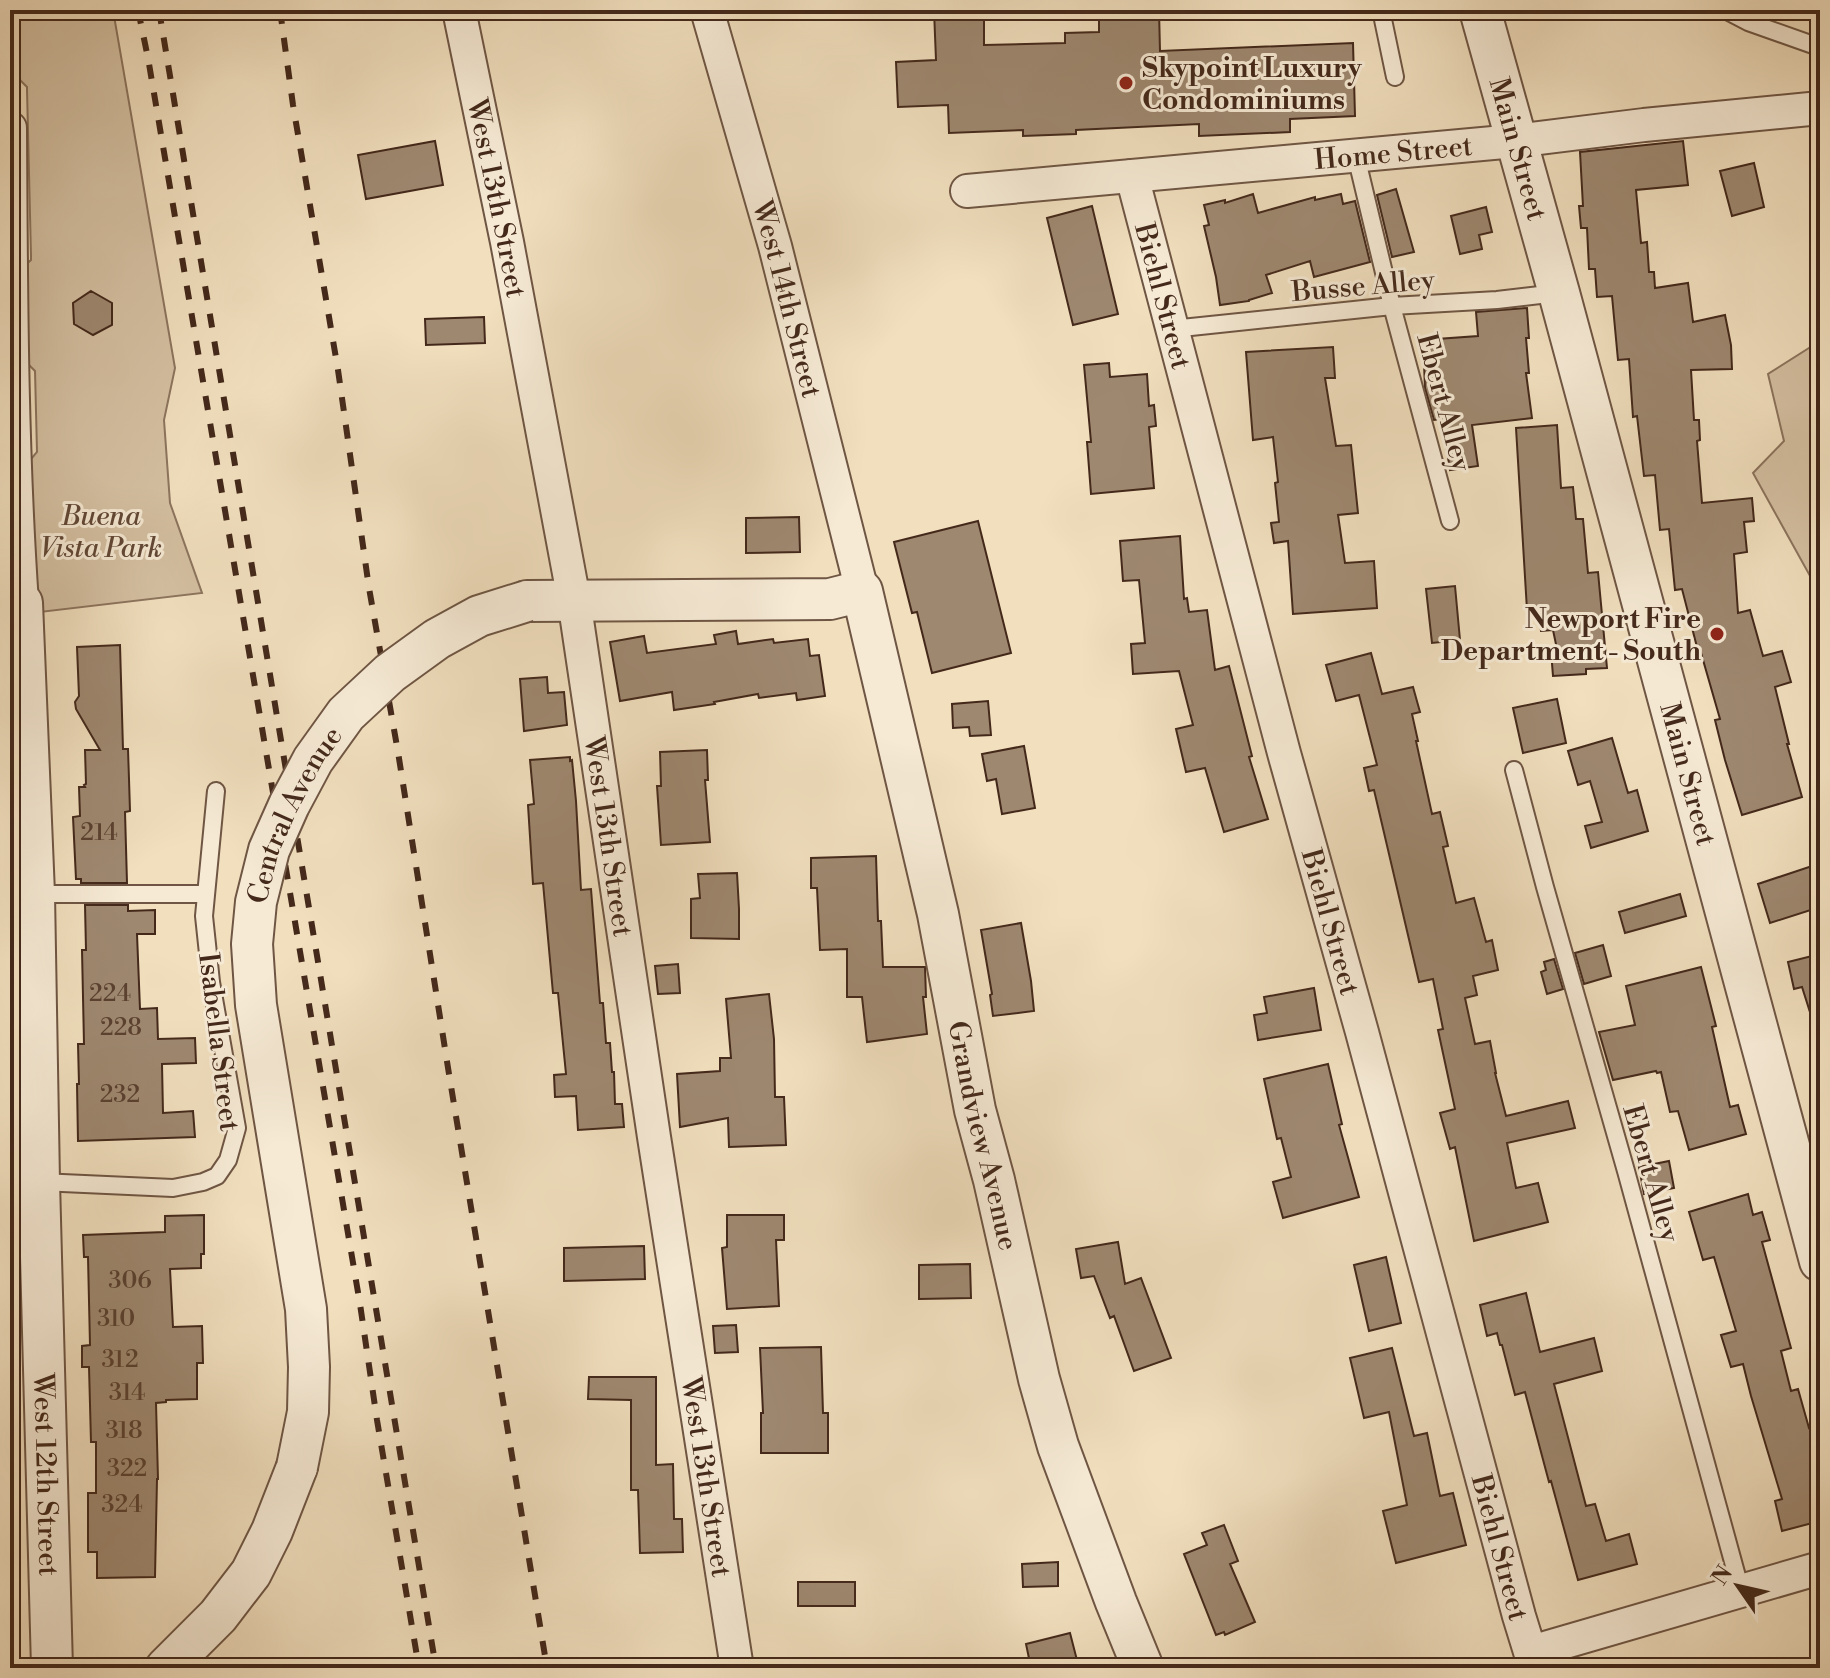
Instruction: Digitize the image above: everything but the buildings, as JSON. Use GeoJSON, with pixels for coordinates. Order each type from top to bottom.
{"type":"FeatureCollection","features":[{"type":"Feature","properties":{"kind":"street","name":"West 13th Street"},"geometry":{"type":"LineString","coordinates":[[459,10],[507,242],[574,600],[651,1122],[737,1668]]}},
{"type":"Feature","properties":{"kind":"street","name":"West 14th Street"},"geometry":{"type":"LineString","coordinates":[[707,10],[775,246],[862,591]]}},
{"type":"Feature","properties":{"kind":"street","name":"Main Street"},"geometry":{"type":"LineString","coordinates":[[1480,10],[1815,1219],[1820,1261]]}},
{"type":"Feature","properties":{"kind":"street","name":"Home Street"},"geometry":{"type":"LineString","coordinates":[[967,191],[1515,141],[1820,108]]}},
{"type":"Feature","properties":{"kind":"street","name":"West 12th Street"},"geometry":{"type":"LineString","coordinates":[[10,128],[24,1182],[52,1668]]}},
{"type":"Feature","properties":{"kind":"street","name":"Biehl Street"},"geometry":{"type":"LineString","coordinates":[[1132,176],[1284,753],[1533,1660]]}},
{"type":"Feature","properties":{"kind":"street","name":"Central Avenue"},"geometry":{"type":"LineString","coordinates":[[166,1668],[218,1616],[251,1573],[272,1531],[297,1467],[308,1412],[306,1309],[256,1005],[252,944],[256,902],[269,850],[313,760],[346,714],[390,673],[437,639],[479,616],[527,601],[830,599],[862,591]]}},
{"type":"Feature","properties":{"kind":"street","name":"Grandview Avenue"},"geometry":{"type":"LineString","coordinates":[[862,591],[938,914],[975,1110],[1039,1379],[1058,1446],[1143,1668]]}},
{"type":"Feature","properties":{"kind":"street"},"geometry":{"type":"LineString","coordinates":[[1533,1660],[1820,1568]]}},
{"type":"Feature","properties":{"kind":"lane"},"geometry":{"type":"LineString","coordinates":[[1381,10],[1395,77]]}},
{"type":"Feature","properties":{"kind":"lane"},"geometry":{"type":"LineString","coordinates":[[1725,10],[1820,50]]}},
{"type":"Feature","properties":{"kind":"lane","name":"Ebert Alley"},"geometry":{"type":"LineString","coordinates":[[1356,156],[1392,306],[1450,521]]}},
{"type":"Feature","properties":{"kind":"lane","name":"Busse Alley"},"geometry":{"type":"LineString","coordinates":[[1172,329],[1392,306],[1559,293]]}},
{"type":"Feature","properties":{"kind":"lane","name":"Ebert Alley"},"geometry":{"type":"LineString","coordinates":[[1514,770],[1741,1591]]}},
{"type":"Feature","properties":{"kind":"lane","name":"Isabella Street"},"geometry":{"type":"LineString","coordinates":[[24,1182],[173,1188],[217,1176],[228,1160],[237,1128],[211,982],[204,916],[216,791]]}},
{"type":"Feature","properties":{"kind":"lane"},"geometry":{"type":"LineString","coordinates":[[22,894],[205,894]]}},
{"type":"Feature","properties":{"kind":"green space","name":"Buena Vista Park"},"geometry":{"type":"Polygon","coordinates":[[[16,10],[113,10],[175,368],[164,420],[170,503],[202,593],[40,612],[29,582],[26,465],[37,452],[35,371],[22,358],[21,269],[31,260],[31,256],[27,87],[16,76],[16,10]]]}},
{"type":"Feature","properties":{"kind":"green space"},"geometry":{"type":"Polygon","coordinates":[[[1820,341],[1820,594],[1753,473],[1784,441],[1768,374],[1820,341]]]}},
{"type":"Feature","properties":{"kind":"railway"},"geometry":{"type":"LineString","coordinates":[[138,10],[360,1304],[419,1668]]}},
{"type":"Feature","properties":{"kind":"railway"},"geometry":{"type":"LineString","coordinates":[[159,10],[436,1668]]}},
{"type":"Feature","properties":{"kind":"railway"},"geometry":{"type":"LineString","coordinates":[[280,10],[338,370],[369,588],[547,1668]]}},
{"type":"Feature","properties":{"kind":"place","name":"Skypoint Luxury Condominiums"},"geometry":{"type":"Point","coordinates":[1126,83]}},
{"type":"Feature","properties":{"kind":"place","name":"Newport Fire Department - South"},"geometry":{"type":"Point","coordinates":[1717,634]}}]}
